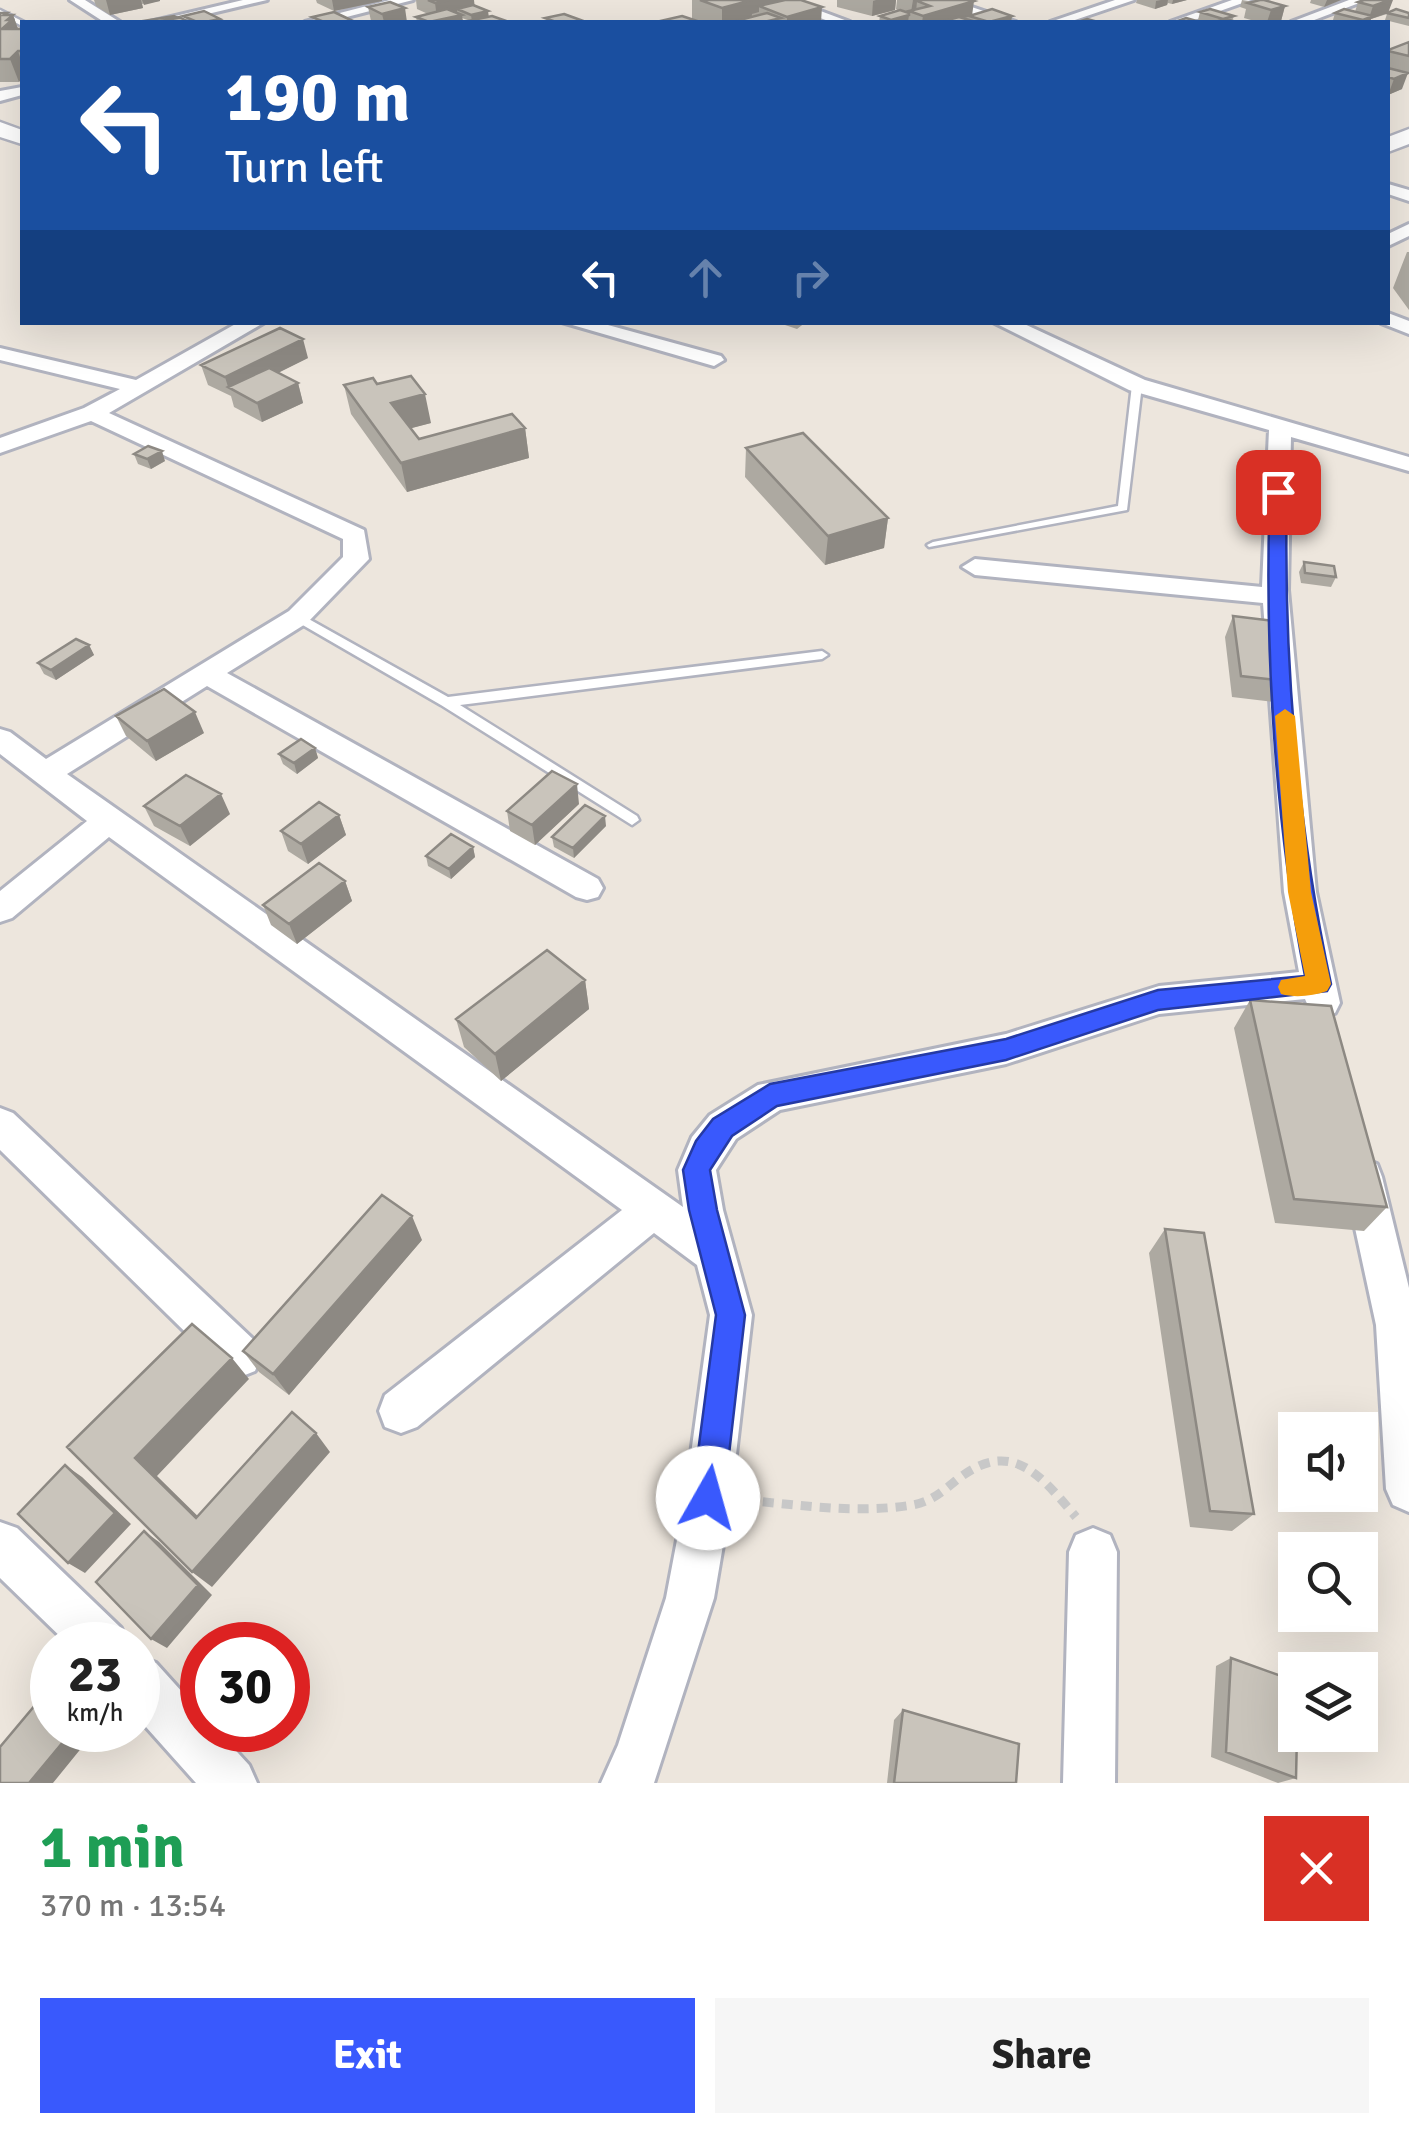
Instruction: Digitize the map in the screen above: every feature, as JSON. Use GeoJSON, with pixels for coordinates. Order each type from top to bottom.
{"type":"FeatureCollection","features":[{"type":"Feature","properties":{"kind":"street"},"geometry":{"type":"LineString","coordinates":[[80,2],[107,0]]}},
{"type":"Feature","properties":{"kind":"street"},"geometry":{"type":"LineString","coordinates":[[166,20],[260,0]]}},
{"type":"Feature","properties":{"kind":"street"},"geometry":{"type":"LineString","coordinates":[[320,20],[402,0]]}},
{"type":"Feature","properties":{"kind":"street"},"geometry":{"type":"LineString","coordinates":[[778,0],[837,20]]}},
{"type":"Feature","properties":{"kind":"street"},"geometry":{"type":"LineString","coordinates":[[938,0],[1003,20]]}},
{"type":"Feature","properties":{"kind":"street"},"geometry":{"type":"LineString","coordinates":[[1064,20],[1128,0]]}},
{"type":"Feature","properties":{"kind":"street"},"geometry":{"type":"LineString","coordinates":[[1183,20],[1244,0]]}},
{"type":"Feature","properties":{"kind":"street"},"geometry":{"type":"LineString","coordinates":[[1304,20],[1362,0]]}},
{"type":"Feature","properties":{"kind":"street"},"geometry":{"type":"LineString","coordinates":[[80,2],[110,20]]}},
{"type":"Feature","properties":{"kind":"street"},"geometry":{"type":"LineString","coordinates":[[1296,4],[1327,12]]}},
{"type":"Feature","properties":{"kind":"street"},"geometry":{"type":"LineString","coordinates":[[1084,14],[1105,20]]}},
{"type":"Feature","properties":{"kind":"street"},"geometry":{"type":"LineString","coordinates":[[0,446],[92,412],[250,325]]}},
{"type":"Feature","properties":{"kind":"street"},"geometry":{"type":"LineString","coordinates":[[583,325],[714,360]]}},
{"type":"Feature","properties":{"kind":"street"},"geometry":{"type":"LineString","coordinates":[[1009,325],[1137,386],[1409,464]]}},
{"type":"Feature","properties":{"kind":"street"},"geometry":{"type":"LineString","coordinates":[[0,354],[139,388]]}},
{"type":"Feature","properties":{"kind":"street"},"geometry":{"type":"LineString","coordinates":[[46,774],[298,617],[356,559],[355,535],[92,412]]}},
{"type":"Feature","properties":{"kind":"street"},"geometry":{"type":"LineString","coordinates":[[1280,427],[1276,596],[1300,892],[1332,1041]]}},
{"type":"Feature","properties":{"kind":"street"},"geometry":{"type":"LineString","coordinates":[[975,567],[1276,596]]}},
{"type":"Feature","properties":{"kind":"street"},"geometry":{"type":"LineString","coordinates":[[206,673],[587,888]]}},
{"type":"Feature","properties":{"kind":"street"},"geometry":{"type":"LineString","coordinates":[[0,738],[108,821],[717,1255]]}},
{"type":"Feature","properties":{"kind":"street"},"geometry":{"type":"LineString","coordinates":[[0,909],[108,821]]}},
{"type":"Feature","properties":{"kind":"street"},"geometry":{"type":"LineString","coordinates":[[626,1783],[641,1753],[690,1598],[708,1498],[731,1315],[703,1210],[697,1170],[705,1149],[723,1128],[770,1096],[1006,1049],[1158,1000],[1318,984]]}},
{"type":"Feature","properties":{"kind":"street"},"geometry":{"type":"LineString","coordinates":[[0,1126],[240,1356]]}},
{"type":"Feature","properties":{"kind":"street"},"geometry":{"type":"LineString","coordinates":[[1358,1154],[1396,1324],[1409,1489]]}},
{"type":"Feature","properties":{"kind":"street"},"geometry":{"type":"LineString","coordinates":[[401,1411],[654,1210]]}},
{"type":"Feature","properties":{"kind":"street"},"geometry":{"type":"LineString","coordinates":[[1084,1534],[1088,1783]]}},
{"type":"Feature","properties":{"kind":"street"},"geometry":{"type":"LineString","coordinates":[[0,1545],[80,1622]]}},
{"type":"Feature","properties":{"kind":"street"},"geometry":{"type":"LineString","coordinates":[[160,1706],[232,1783]]}},
{"type":"Feature","properties":{"kind":"lane"},"geometry":{"type":"LineString","coordinates":[[933,544],[1123,508],[1137,386]]}},
{"type":"Feature","properties":{"kind":"lane"},"geometry":{"type":"LineString","coordinates":[[298,617],[446,702],[632,820]]}},
{"type":"Feature","properties":{"kind":"lane"},"geometry":{"type":"LineString","coordinates":[[446,702],[822,656]]}},
{"type":"Feature","properties":{"kind":"path"},"geometry":{"type":"LineString","coordinates":[[708,1498],[897,1508],[928,1503],[977,1463],[1000,1458],[1025,1465],[1084,1534]]}},
{"type":"Feature","properties":{"kind":"building"},"geometry":{"type":"Polygon","coordinates":[[[700,0],[752,0],[722,8],[700,0]]]}},
{"type":"Feature","properties":{"kind":"building"},"geometry":{"type":"Polygon","coordinates":[[[785,0],[822,7],[787,17],[759,6],[785,0]]]}},
{"type":"Feature","properties":{"kind":"building"},"geometry":{"type":"Polygon","coordinates":[[[1264,0],[1285,6],[1271,10],[1248,3],[1264,0]]]}},
{"type":"Feature","properties":{"kind":"building"},"geometry":{"type":"Polygon","coordinates":[[[1390,0],[1373,6],[1358,2],[1390,0]]]}},
{"type":"Feature","properties":{"kind":"building"},"geometry":{"type":"Polygon","coordinates":[[[917,1],[974,1],[923,16],[909,11],[930,6],[917,1]]]}},
{"type":"Feature","properties":{"kind":"building"},"geometry":{"type":"Polygon","coordinates":[[[390,2],[405,8],[382,14],[368,7],[390,2]]]}},
{"type":"Feature","properties":{"kind":"building"},"geometry":{"type":"Polygon","coordinates":[[[473,5],[488,11],[471,15],[457,9],[473,5]]]}},
{"type":"Feature","properties":{"kind":"building"},"geometry":{"type":"Polygon","coordinates":[[[447,9],[462,15],[438,20],[416,17],[447,9]]]}},
{"type":"Feature","properties":{"kind":"building"},"geometry":{"type":"Polygon","coordinates":[[[992,9],[1012,16],[982,20],[969,16],[992,9]]]}},
{"type":"Feature","properties":{"kind":"building"},"geometry":{"type":"Polygon","coordinates":[[[1210,9],[1234,16],[1223,19],[1200,12],[1210,9]]]}},
{"type":"Feature","properties":{"kind":"building"},"geometry":{"type":"Polygon","coordinates":[[[1344,9],[1373,16],[1363,20],[1335,13],[1344,9]]]}},
{"type":"Feature","properties":{"kind":"building"},"geometry":{"type":"Polygon","coordinates":[[[1396,9],[1409,13],[1409,18],[1387,13],[1396,9]]]}},
{"type":"Feature","properties":{"kind":"building"},"geometry":{"type":"Polygon","coordinates":[[[900,10],[909,15],[891,20],[880,16],[900,10]]]}},
{"type":"Feature","properties":{"kind":"building"},"geometry":{"type":"Polygon","coordinates":[[[204,11],[220,19],[192,20],[183,16],[204,11]]]}},
{"type":"Feature","properties":{"kind":"building"},"geometry":{"type":"Polygon","coordinates":[[[334,12],[351,20],[319,20],[312,17],[334,12]]]}},
{"type":"Feature","properties":{"kind":"building"},"geometry":{"type":"Polygon","coordinates":[[[0,13],[7,13],[4,15],[13,15],[7,20],[12,20],[2,29],[20,29],[20,51],[10,59],[0,59],[0,13]]]}},
{"type":"Feature","properties":{"kind":"building"},"geometry":{"type":"Polygon","coordinates":[[[767,13],[781,18],[772,20],[740,20],[767,13]]]}},
{"type":"Feature","properties":{"kind":"building"},"geometry":{"type":"Polygon","coordinates":[[[564,14],[580,20],[550,20],[545,18],[564,14]]]}},
{"type":"Feature","properties":{"kind":"building"},"geometry":{"type":"Polygon","coordinates":[[[1409,42],[1409,56],[1390,49],[1409,42]]]}},
{"type":"Feature","properties":{"kind":"building"},"geometry":{"type":"Polygon","coordinates":[[[1390,68],[1408,73],[1390,78],[1390,68]]]}},
{"type":"Feature","properties":{"kind":"building"},"geometry":{"type":"Polygon","coordinates":[[[280,328],[303,339],[225,377],[201,365],[280,328]]]}},
{"type":"Feature","properties":{"kind":"building"},"geometry":{"type":"Polygon","coordinates":[[[269,368],[298,383],[257,403],[228,387],[269,368]]]}},
{"type":"Feature","properties":{"kind":"building"},"geometry":{"type":"Polygon","coordinates":[[[411,376],[425,394],[391,403],[419,439],[512,414],[525,428],[401,463],[344,385],[373,378],[377,384],[411,376]]]}},
{"type":"Feature","properties":{"kind":"building"},"geometry":{"type":"Polygon","coordinates":[[[803,433],[888,518],[828,536],[746,448],[803,433]]]}},
{"type":"Feature","properties":{"kind":"building"},"geometry":{"type":"Polygon","coordinates":[[[148,446],[162,451],[147,459],[134,454],[148,446]]]}},
{"type":"Feature","properties":{"kind":"building"},"geometry":{"type":"Polygon","coordinates":[[[1304,562],[1334,566],[1336,577],[1305,573],[1304,562]]]}},
{"type":"Feature","properties":{"kind":"building"},"geometry":{"type":"Polygon","coordinates":[[[1233,616],[1274,621],[1284,681],[1241,676],[1233,616]]]}},
{"type":"Feature","properties":{"kind":"building"},"geometry":{"type":"Polygon","coordinates":[[[76,639],[89,645],[51,670],[38,663],[76,639]]]}},
{"type":"Feature","properties":{"kind":"building"},"geometry":{"type":"Polygon","coordinates":[[[164,689],[195,712],[147,741],[116,716],[164,689]]]}},
{"type":"Feature","properties":{"kind":"building"},"geometry":{"type":"Polygon","coordinates":[[[301,739],[315,748],[294,763],[279,754],[301,739]]]}},
{"type":"Feature","properties":{"kind":"building"},"geometry":{"type":"Polygon","coordinates":[[[552,771],[577,784],[532,825],[507,811],[552,771]]]}},
{"type":"Feature","properties":{"kind":"building"},"geometry":{"type":"Polygon","coordinates":[[[186,775],[221,794],[180,826],[144,806],[186,775]]]}},
{"type":"Feature","properties":{"kind":"building"},"geometry":{"type":"Polygon","coordinates":[[[319,802],[339,815],[301,844],[281,831],[319,802]]]}},
{"type":"Feature","properties":{"kind":"building"},"geometry":{"type":"Polygon","coordinates":[[[585,805],[605,816],[573,848],[552,837],[585,805]]]}},
{"type":"Feature","properties":{"kind":"building"},"geometry":{"type":"Polygon","coordinates":[[[451,834],[473,847],[449,869],[426,856],[451,834]]]}},
{"type":"Feature","properties":{"kind":"building"},"geometry":{"type":"Polygon","coordinates":[[[319,863],[345,881],[289,924],[263,905],[319,863]]]}},
{"type":"Feature","properties":{"kind":"building"},"geometry":{"type":"Polygon","coordinates":[[[547,950],[585,980],[495,1054],[456,1019],[547,950]]]}},
{"type":"Feature","properties":{"kind":"building"},"geometry":{"type":"Polygon","coordinates":[[[1250,1000],[1331,1006],[1387,1207],[1294,1199],[1250,1000]]]}},
{"type":"Feature","properties":{"kind":"building"},"geometry":{"type":"Polygon","coordinates":[[[382,1195],[412,1216],[273,1374],[243,1351],[382,1195]]]}},
{"type":"Feature","properties":{"kind":"building"},"geometry":{"type":"Polygon","coordinates":[[[1165,1229],[1204,1233],[1254,1514],[1210,1511],[1165,1229]]]}},
{"type":"Feature","properties":{"kind":"building"},"geometry":{"type":"Polygon","coordinates":[[[192,1324],[232,1358],[135,1458],[196,1518],[292,1412],[316,1433],[192,1572],[67,1447],[192,1324]]]}},
{"type":"Feature","properties":{"kind":"building"},"geometry":{"type":"Polygon","coordinates":[[[65,1465],[115,1513],[68,1563],[18,1514],[65,1465]]]}},
{"type":"Feature","properties":{"kind":"building"},"geometry":{"type":"Polygon","coordinates":[[[144,1531],[198,1585],[160,1629],[160,1622],[135,1622],[96,1582],[144,1531]]]}},
{"type":"Feature","properties":{"kind":"building"},"geometry":{"type":"Polygon","coordinates":[[[1231,1658],[1278,1675],[1278,1752],[1297,1752],[1296,1778],[1226,1752],[1231,1658]]]}},
{"type":"Feature","properties":{"kind":"building"},"geometry":{"type":"Polygon","coordinates":[[[903,1710],[1019,1744],[1016,1783],[894,1783],[903,1710]]]}},
{"type":"Feature","properties":{"kind":"building"},"geometry":{"type":"Polygon","coordinates":[[[30,1711],[30,1752],[55,1752],[29,1783],[0,1783],[0,1747],[30,1711]]]}},
{"type":"Feature","properties":{"kind":"slow traffic"},"geometry":{"type":"LineString","coordinates":[[1285,716],[1300,892],[1318,984],[1290,987]]}},
{"type":"Feature","properties":{"kind":"route"},"geometry":{"type":"LineString","coordinates":[[708,1498],[731,1315],[703,1210],[697,1170],[705,1149],[723,1128],[770,1096],[1006,1049],[1158,1000],[1318,984],[1300,892],[1275,590],[1278,492]]}}]}
